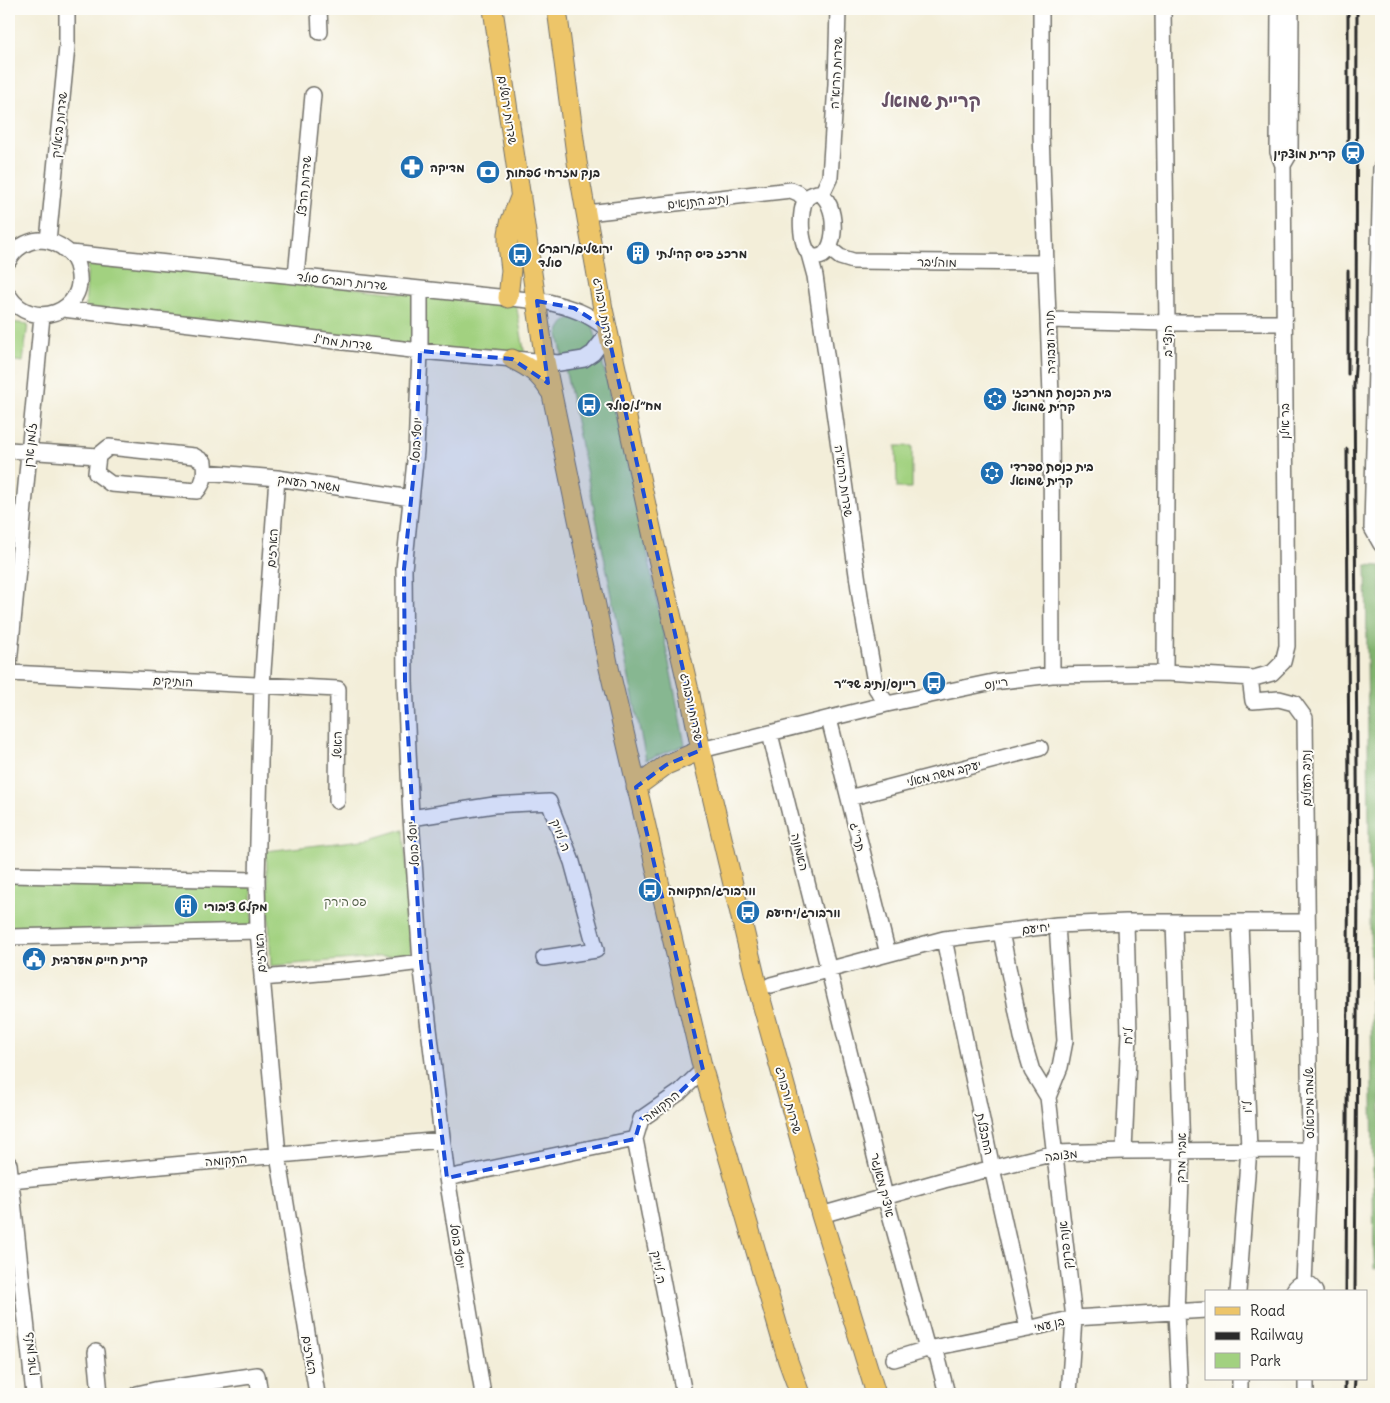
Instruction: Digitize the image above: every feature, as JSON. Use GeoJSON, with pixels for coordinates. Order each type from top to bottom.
{"type":"FeatureCollection","features":[{"type":"Feature","properties":{"kind":"main road","name":"שדרות ירושלים"},"geometry":{"type":"LineString","coordinates":[[493,9],[537,301]]}},
{"type":"Feature","properties":{"kind":"main road","name":"שדרות ורבורג"},"geometry":{"type":"LineString","coordinates":[[558,9],[570,111],[608,329],[706,772],[758,989],[821,1215],[876,1394]]}},
{"type":"Feature","properties":{"kind":"main road"},"geometry":{"type":"LineString","coordinates":[[508,298],[511,270],[508,234],[521,194]]}},
{"type":"Feature","properties":{"kind":"main road"},"geometry":{"type":"LineString","coordinates":[[537,301],[545,362],[608,668],[703,1070],[788,1361],[800,1394]]}},
{"type":"Feature","properties":{"kind":"main road"},"geometry":{"type":"LineString","coordinates":[[512,358],[529,367],[540,376],[552,394]]}},
{"type":"Feature","properties":{"kind":"main road","name":"ריינס"},"geometry":{"type":"LineString","coordinates":[[636,787],[666,765],[701,750]]}},
{"type":"Feature","properties":{"kind":"street","name":"שדרות ביאליק"},"geometry":{"type":"LineString","coordinates":[[48,241],[67,47],[67,9]]}},
{"type":"Feature","properties":{"kind":"street"},"geometry":{"type":"LineString","coordinates":[[319,9],[320,32]]}},
{"type":"Feature","properties":{"kind":"street","name":"שדרות הרוא\"ה"},"geometry":{"type":"LineString","coordinates":[[822,194],[830,177],[836,84],[838,9]]}},
{"type":"Feature","properties":{"kind":"street","name":"תורה ועבודה"},"geometry":{"type":"LineString","coordinates":[[1041,9],[1041,134],[1049,320],[1052,675]]}},
{"type":"Feature","properties":{"kind":"street","name":"הנצי\"ב"},"geometry":{"type":"LineString","coordinates":[[1163,9],[1167,323],[1165,673]]}},
{"type":"Feature","properties":{"kind":"street","name":"בר אילן"},"geometry":{"type":"LineString","coordinates":[[1272,673],[1283,662],[1287,646],[1283,166],[1278,152],[1279,9]]}},
{"type":"Feature","properties":{"kind":"street","name":"בר אילן"},"geometry":{"type":"LineString","coordinates":[[1283,166],[1290,153],[1291,9]]}},
{"type":"Feature","properties":{"kind":"street","name":"שדרות הרצל"},"geometry":{"type":"LineString","coordinates":[[296,276],[313,95]]}},
{"type":"Feature","properties":{"kind":"street"},"geometry":{"type":"LineString","coordinates":[[1381,168],[1372,528],[1381,544]]}},
{"type":"Feature","properties":{"kind":"street","name":"נתיב התנאים"},"geometry":{"type":"LineString","coordinates":[[587,213],[791,190],[805,199]]}},
{"type":"Feature","properties":{"kind":"street"},"geometry":{"type":"LineString","coordinates":[[805,199],[810,195],[822,194],[828,200],[831,210],[832,232],[830,249],[824,255],[816,257],[809,254]]}},
{"type":"Feature","properties":{"kind":"street","name":"שדרות הרוא\"ה"},"geometry":{"type":"LineString","coordinates":[[805,199],[802,209],[802,229],[805,247],[815,276],[861,603],[876,688],[887,704]]}},
{"type":"Feature","properties":{"kind":"street"},"geometry":{"type":"LineString","coordinates":[[9,260],[14,247],[38,240],[48,241],[60,245],[70,253],[77,264],[80,276],[78,289],[72,300],[63,309],[53,314],[42,316],[31,314],[10,301]]}},
{"type":"Feature","properties":{"kind":"street","name":"מוהליבר"},"geometry":{"type":"LineString","coordinates":[[830,249],[840,257],[853,261],[1046,263]]}},
{"type":"Feature","properties":{"kind":"street","name":"שדרות רוברט סולד"},"geometry":{"type":"LineString","coordinates":[[70,253],[548,302],[574,308],[587,314],[608,329]]}},
{"type":"Feature","properties":{"kind":"street","name":"יוסף בוסל"},"geometry":{"type":"LineString","coordinates":[[420,290],[420,351],[416,451],[404,570],[411,818],[421,962],[442,1140],[482,1394]]}},
{"type":"Feature","properties":{"kind":"street","name":"שדרות מח\"ל"},"geometry":{"type":"LineString","coordinates":[[63,309],[420,351],[559,363],[584,359],[593,353],[603,340],[608,329]]}},
{"type":"Feature","properties":{"kind":"street","name":"זלמן ארן"},"geometry":{"type":"LineString","coordinates":[[9,664],[42,316]]}},
{"type":"Feature","properties":{"kind":"street"},"geometry":{"type":"LineString","coordinates":[[1049,320],[1284,323]]}},
{"type":"Feature","properties":{"kind":"street"},"geometry":{"type":"LineString","coordinates":[[109,446],[194,456],[204,462],[203,484],[197,491],[111,484],[96,473],[98,456],[109,446]]}},
{"type":"Feature","properties":{"kind":"street"},"geometry":{"type":"LineString","coordinates":[[9,450],[98,456]]}},
{"type":"Feature","properties":{"kind":"street","name":"משמר העמק"},"geometry":{"type":"LineString","coordinates":[[205,472],[277,478],[411,498]]}},
{"type":"Feature","properties":{"kind":"street","name":"הארזים"},"geometry":{"type":"LineString","coordinates":[[277,478],[262,685],[257,880],[258,931],[278,1155],[317,1394]]}},
{"type":"Feature","properties":{"kind":"street","name":"הותיקים"},"geometry":{"type":"LineString","coordinates":[[9,673],[338,689]]}},
{"type":"Feature","properties":{"kind":"street","name":"ריינס"},"geometry":{"type":"LineString","coordinates":[[701,750],[887,704],[993,682],[1052,675],[1165,673],[1250,678],[1272,673]]}},
{"type":"Feature","properties":{"kind":"street","name":"נתיב העולים"},"geometry":{"type":"LineString","coordinates":[[1250,678],[1253,701],[1279,699],[1294,703],[1305,718],[1307,922]]}},
{"type":"Feature","properties":{"kind":"street","name":"האשל"},"geometry":{"type":"LineString","coordinates":[[337,801],[338,689]]}},
{"type":"Feature","properties":{"kind":"street","name":"תרי\"ג"},"geometry":{"type":"LineString","coordinates":[[828,719],[888,954]]}},
{"type":"Feature","properties":{"kind":"street","name":"האמונה"},"geometry":{"type":"LineString","coordinates":[[770,734],[830,970]]}},
{"type":"Feature","properties":{"kind":"street"},"geometry":{"type":"LineString","coordinates":[[706,772],[713,754],[726,744]]}},
{"type":"Feature","properties":{"kind":"street","name":"יעקב משה מאלי"},"geometry":{"type":"LineString","coordinates":[[848,798],[1040,748]]}},
{"type":"Feature","properties":{"kind":"street","name":"ה. ליויק"},"geometry":{"type":"LineString","coordinates":[[411,818],[494,805],[549,802],[572,862],[596,950],[544,958]]}},
{"type":"Feature","properties":{"kind":"street"},"geometry":{"type":"LineString","coordinates":[[9,875],[257,880]]}},
{"type":"Feature","properties":{"kind":"street","name":"יחיעם"},"geometry":{"type":"LineString","coordinates":[[772,985],[944,939],[1057,925],[1126,922],[1307,922]]}},
{"type":"Feature","properties":{"kind":"street","name":"ל\"ח"},"geometry":{"type":"LineString","coordinates":[[1124,1150],[1129,1034],[1126,922]]}},
{"type":"Feature","properties":{"kind":"street","name":"אביר מרק"},"geometry":{"type":"LineString","coordinates":[[1174,922],[1182,1151],[1176,1313],[1180,1394]]}},
{"type":"Feature","properties":{"kind":"street","name":"ל\"ו"},"geometry":{"type":"LineString","coordinates":[[1238,1290],[1249,1149],[1240,922]]}},
{"type":"Feature","properties":{"kind":"street","name":"שלמה מיכואלס"},"geometry":{"type":"LineString","coordinates":[[1304,1289],[1310,1150],[1307,922]]}},
{"type":"Feature","properties":{"kind":"street","name":"אנה פרנק"},"geometry":{"type":"LineString","coordinates":[[1048,1097],[1060,1067],[1065,1041],[1057,925]]}},
{"type":"Feature","properties":{"kind":"street"},"geometry":{"type":"LineString","coordinates":[[9,937],[258,931]]}},
{"type":"Feature","properties":{"kind":"street","name":"אנה פרנק"},"geometry":{"type":"LineString","coordinates":[[1001,932],[1022,1037],[1032,1071],[1048,1097],[1074,1318],[1069,1394]]}},
{"type":"Feature","properties":{"kind":"street","name":"החבצלת"},"geometry":{"type":"LineString","coordinates":[[944,939],[1028,1329]]}},
{"type":"Feature","properties":{"kind":"street"},"geometry":{"type":"LineString","coordinates":[[262,978],[421,962]]}},
{"type":"Feature","properties":{"kind":"street","name":"איציק מאנגר"},"geometry":{"type":"LineString","coordinates":[[830,970],[885,1196],[927,1349],[937,1355],[947,1394]]}},
{"type":"Feature","properties":{"kind":"street","name":"התקומה"},"geometry":{"type":"LineString","coordinates":[[634,1140],[641,1119],[680,1092],[703,1070]]}},
{"type":"Feature","properties":{"kind":"street","name":"התקומה"},"geometry":{"type":"LineString","coordinates":[[10,1180],[442,1140]]}},
{"type":"Feature","properties":{"kind":"street"},"geometry":{"type":"LineString","coordinates":[[447,1178],[634,1140]]}},
{"type":"Feature","properties":{"kind":"street","name":"ה. ליויק"},"geometry":{"type":"LineString","coordinates":[[634,1140],[684,1394]]}},
{"type":"Feature","properties":{"kind":"street","name":"מצובה"},"geometry":{"type":"LineString","coordinates":[[821,1215],[885,1196],[1055,1153],[1124,1150],[1310,1150]]}},
{"type":"Feature","properties":{"kind":"street","name":"זלמן ארן"},"geometry":{"type":"LineString","coordinates":[[9,1164],[34,1394]]}},
{"type":"Feature","properties":{"kind":"street","name":"בן עמי"},"geometry":{"type":"LineString","coordinates":[[894,1359],[927,1349],[1074,1318],[1205,1310]]}},
{"type":"Feature","properties":{"kind":"street"},"geometry":{"type":"LineString","coordinates":[[96,1352],[100,1394]]}},
{"type":"Feature","properties":{"kind":"street"},"geometry":{"type":"LineString","coordinates":[[136,1394],[257,1375],[260,1394]]}},
{"type":"Feature","properties":{"kind":"street"},"geometry":{"type":"LineString","coordinates":[[1240,1380],[1240,1394]]}},
{"type":"Feature","properties":{"kind":"street"},"geometry":{"type":"LineString","coordinates":[[1306,1380],[1306,1394]]}},
{"type":"Feature","properties":{"kind":"highlighted area"},"geometry":{"type":"Polygon","coordinates":[[[537,301],[574,308],[607,329],[701,750],[666,765],[636,787],[703,1070],[680,1092],[641,1119],[635,1139],[447,1178],[421,962],[405,682],[404,569],[416,451],[420,351],[512,359],[548,383],[537,301]]]}},
{"type":"Feature","properties":{"kind":"green space"},"geometry":{"type":"Polygon","coordinates":[[[88,258],[416,295],[416,346],[85,312],[88,258]]]}},
{"type":"Feature","properties":{"kind":"green space"},"geometry":{"type":"Polygon","coordinates":[[[425,295],[516,303],[525,356],[424,347],[425,295]]]}},
{"type":"Feature","properties":{"kind":"green space"},"geometry":{"type":"Polygon","coordinates":[[[580,316],[592,322],[636,494],[685,745],[646,760],[558,334],[566,321],[580,316]]]}},
{"type":"Feature","properties":{"kind":"green space"},"geometry":{"type":"Polygon","coordinates":[[[9,322],[28,324],[23,362],[9,360],[9,322]]]}},
{"type":"Feature","properties":{"kind":"green space"},"geometry":{"type":"Polygon","coordinates":[[[896,446],[912,446],[912,488],[897,488],[896,446]]]}},
{"type":"Feature","properties":{"kind":"green space"},"geometry":{"type":"Polygon","coordinates":[[[1366,565],[1381,566],[1381,1268],[1374,1269],[1366,565]]]}},
{"type":"Feature","properties":{"kind":"green space","name":"פס הירק"},"geometry":{"type":"Polygon","coordinates":[[[404,829],[412,954],[271,966],[266,851],[371,839],[404,829]]]}},
{"type":"Feature","properties":{"kind":"green space"},"geometry":{"type":"Polygon","coordinates":[[[9,882],[252,885],[253,927],[9,931],[9,882]]]}},
{"type":"Feature","properties":{"kind":"railway"},"geometry":{"type":"LineString","coordinates":[[1348,9],[1348,154]]}},
{"type":"Feature","properties":{"kind":"railway"},"geometry":{"type":"LineString","coordinates":[[1355,1290],[1358,888],[1354,385],[1356,352],[1357,9]]}},
{"type":"Feature","properties":{"kind":"railway"},"geometry":{"type":"LineString","coordinates":[[1348,271],[1348,374]]}},
{"type":"Feature","properties":{"kind":"railway"},"geometry":{"type":"LineString","coordinates":[[1346,1290],[1349,793],[1347,449]]}},
{"type":"Feature","properties":{"kind":"railway"},"geometry":{"type":"LineString","coordinates":[[1345,1380],[1345,1394]]}},
{"type":"Feature","properties":{"kind":"railway"},"geometry":{"type":"LineString","coordinates":[[1354,1394],[1355,1380]]}},
{"type":"Feature","properties":{"kind":"place","name":"קרית מוצקין"},"geometry":{"type":"Point","coordinates":[1353,153]}},
{"type":"Feature","properties":{"kind":"place","name":"מדיקה"},"geometry":{"type":"Point","coordinates":[412,167]}},
{"type":"Feature","properties":{"kind":"place","name":"בנק מזרחי טפחות"},"geometry":{"type":"Point","coordinates":[488,172]}},
{"type":"Feature","properties":{"kind":"place","name":"מרכז פיס קהילתי"},"geometry":{"type":"Point","coordinates":[638,253]}},
{"type":"Feature","properties":{"kind":"place","name":"ירושלים/רוברט סולד"},"geometry":{"type":"Point","coordinates":[520,255]}},
{"type":"Feature","properties":{"kind":"place","name":"בית הכנסת המרכזי קרית שמואל"},"geometry":{"type":"Point","coordinates":[995,399]}},
{"type":"Feature","properties":{"kind":"place","name":"מח״ל/סולד"},"geometry":{"type":"Point","coordinates":[589,405]}},
{"type":"Feature","properties":{"kind":"place","name":"בית כנסת ספרדי קרית שמואל"},"geometry":{"type":"Point","coordinates":[992,473]}},
{"type":"Feature","properties":{"kind":"place","name":"ריינס/נתיב שד״ר"},"geometry":{"type":"Point","coordinates":[934,683]}},
{"type":"Feature","properties":{"kind":"place","name":"וורבורג/התקומה"},"geometry":{"type":"Point","coordinates":[650,890]}},
{"type":"Feature","properties":{"kind":"place","name":"מקלט ציבורי"},"geometry":{"type":"Point","coordinates":[186,906]}},
{"type":"Feature","properties":{"kind":"place","name":"וורבורג/יחיעם"},"geometry":{"type":"Point","coordinates":[748,912]}},
{"type":"Feature","properties":{"kind":"place","name":"קרית חיים מערבית"},"geometry":{"type":"Point","coordinates":[34,959]}},
{"type":"Feature","properties":{"kind":"district","name":"קריית שמואל"},"geometry":{"type":"Point","coordinates":[931,100]}}]}
